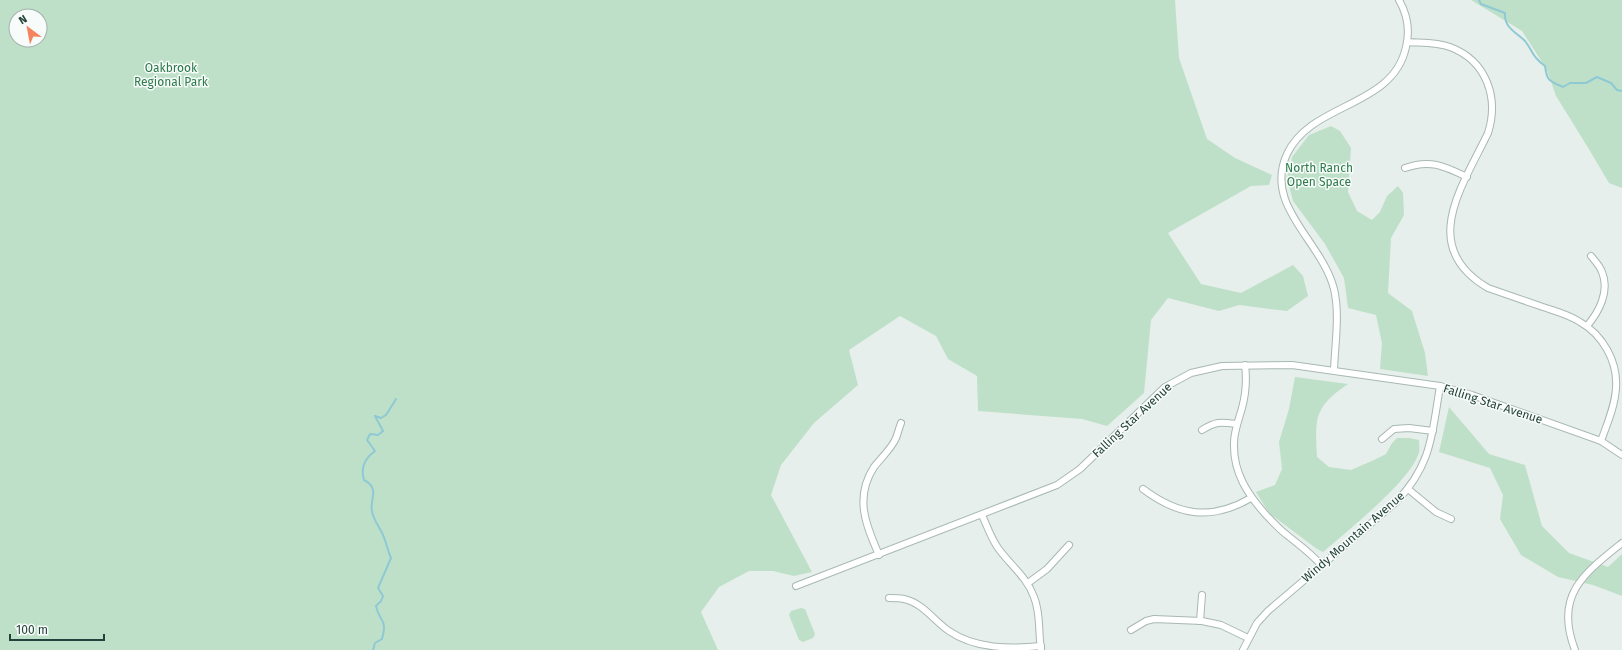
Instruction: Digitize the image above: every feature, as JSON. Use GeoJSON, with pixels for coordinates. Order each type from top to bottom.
{"type":"FeatureCollection","features":[{"type":"Feature","properties":{"kind":"street"},"geometry":{"type":"LineString","coordinates":[[1334,370],[1337,316],[1334,289],[1322,259],[1287,206],[1282,185],[1283,165],[1291,147],[1305,130],[1376,90],[1388,80],[1401,64],[1407,42],[1408,29],[1406,17],[1399,0]]}},
{"type":"Feature","properties":{"kind":"street"},"geometry":{"type":"LineString","coordinates":[[1407,42],[1441,45],[1459,51],[1475,64],[1488,83],[1493,102],[1491,122],[1488,133],[1454,206],[1450,228],[1454,251],[1465,270],[1476,282],[1488,288],[1571,317],[1587,326],[1600,338],[1608,350],[1616,376],[1615,400],[1601,441]]}},
{"type":"Feature","properties":{"kind":"street"},"geometry":{"type":"LineString","coordinates":[[1405,168],[1419,163],[1432,164],[1445,167],[1467,177]]}},
{"type":"Feature","properties":{"kind":"street"},"geometry":{"type":"LineString","coordinates":[[1587,326],[1599,308],[1605,286],[1603,272],[1591,256]]}},
{"type":"Feature","properties":{"kind":"street"},"geometry":{"type":"LineString","coordinates":[[1245,365],[1247,381],[1245,394],[1236,424],[1234,442],[1236,469],[1251,498],[1280,530],[1308,550],[1321,565]]}},
{"type":"Feature","properties":{"kind":"street","name":"Falling Star Avenue"},"geometry":{"type":"LineString","coordinates":[[796,586],[1047,490],[1067,479],[1080,469],[1156,395],[1175,380],[1207,368],[1245,365],[1292,365],[1440,386],[1472,395],[1601,441],[1622,455]]}},
{"type":"Feature","properties":{"kind":"street","name":"Windy Mountain Avenue"},"geometry":{"type":"LineString","coordinates":[[1243,650],[1248,638],[1268,611],[1396,502],[1408,489],[1425,461],[1433,431],[1440,386]]}},
{"type":"Feature","properties":{"kind":"street"},"geometry":{"type":"LineString","coordinates":[[1202,430],[1213,423],[1222,422],[1236,424]]}},
{"type":"Feature","properties":{"kind":"street"},"geometry":{"type":"LineString","coordinates":[[879,554],[865,519],[863,505],[864,490],[874,468],[896,439],[901,423]]}},
{"type":"Feature","properties":{"kind":"street"},"geometry":{"type":"LineString","coordinates":[[1382,439],[1394,429],[1409,428],[1433,431]]}},
{"type":"Feature","properties":{"kind":"street"},"geometry":{"type":"LineString","coordinates":[[1142,489],[1170,507],[1196,513],[1212,513],[1225,510],[1239,505],[1251,498]]}},
{"type":"Feature","properties":{"kind":"street"},"geometry":{"type":"LineString","coordinates":[[1408,489],[1436,512],[1451,519]]}},
{"type":"Feature","properties":{"kind":"street"},"geometry":{"type":"LineString","coordinates":[[889,598],[905,599],[917,605],[928,612],[949,631],[971,642],[1012,648],[1041,648],[1038,611],[1034,597],[1028,584],[998,548],[982,515]]}},
{"type":"Feature","properties":{"kind":"street"},"geometry":{"type":"LineString","coordinates":[[1575,650],[1570,636],[1568,619],[1569,605],[1574,590],[1593,566],[1622,543]]}},
{"type":"Feature","properties":{"kind":"street"},"geometry":{"type":"LineString","coordinates":[[1028,584],[1047,569],[1070,545]]}},
{"type":"Feature","properties":{"kind":"street"},"geometry":{"type":"LineString","coordinates":[[1200,621],[1202,595]]}},
{"type":"Feature","properties":{"kind":"street"},"geometry":{"type":"LineString","coordinates":[[1132,630],[1146,621],[1154,619],[1200,621],[1221,625],[1248,638]]}},
{"type":"Feature","properties":{"kind":"green space","name":"Oakbrook Regional Park"},"geometry":{"type":"Polygon","coordinates":[[[0,0],[1175,0],[1179,58],[1207,139],[1235,158],[1272,175],[1269,185],[1251,186],[1168,233],[1201,284],[1241,293],[1293,265],[1303,276],[1308,296],[1287,311],[1239,305],[1219,311],[1168,298],[1151,320],[1144,393],[1107,426],[1082,419],[978,411],[977,376],[948,359],[936,336],[900,316],[849,350],[858,385],[814,423],[781,465],[771,495],[812,572],[794,576],[773,571],[749,571],[719,587],[701,612],[718,650],[0,650],[0,0]]]}},
{"type":"Feature","properties":{"kind":"green space"},"geometry":{"type":"Polygon","coordinates":[[[1471,0],[1622,0],[1622,188],[1609,183],[1556,96],[1547,70],[1522,31],[1471,0]]]}},
{"type":"Feature","properties":{"kind":"green space","name":"North Ranch Open Space"},"geometry":{"type":"Polygon","coordinates":[[[1331,126],[1340,131],[1351,148],[1348,192],[1357,211],[1372,220],[1380,212],[1387,196],[1398,186],[1403,193],[1404,215],[1391,238],[1388,293],[1412,311],[1425,353],[1428,376],[1380,369],[1382,343],[1376,315],[1348,308],[1344,278],[1325,244],[1293,201],[1287,178],[1292,157],[1309,135],[1331,126]]]}},
{"type":"Feature","properties":{"kind":"green space"},"geometry":{"type":"Polygon","coordinates":[[[1295,377],[1348,384],[1329,400],[1319,414],[1316,432],[1317,457],[1329,467],[1351,470],[1386,454],[1392,443],[1397,438],[1419,440],[1419,452],[1414,463],[1392,490],[1362,519],[1323,552],[1269,513],[1256,492],[1275,485],[1282,469],[1279,442],[1289,409],[1295,377]]]}},
{"type":"Feature","properties":{"kind":"green space"},"geometry":{"type":"Polygon","coordinates":[[[1449,407],[1489,454],[1525,465],[1542,526],[1569,553],[1608,567],[1622,554],[1622,596],[1593,585],[1558,577],[1521,555],[1500,519],[1503,495],[1490,468],[1439,452],[1449,407]]]}},
{"type":"Feature","properties":{"kind":"green space"},"geometry":{"type":"Polygon","coordinates":[[[801,608],[805,609],[815,634],[813,638],[803,642],[799,640],[789,615],[791,611],[801,608]]]}},
{"type":"Feature","properties":{"kind":"waterway"},"geometry":{"type":"LineString","coordinates":[[1479,0],[1481,4],[1505,13],[1506,22],[1511,29],[1525,41],[1535,57],[1545,66],[1548,78],[1552,82],[1563,87],[1570,83],[1586,83],[1597,77],[1611,83],[1617,90],[1622,91]]}},
{"type":"Feature","properties":{"kind":"waterway"},"geometry":{"type":"LineString","coordinates":[[373,650],[375,643],[382,639],[384,632],[384,624],[376,606],[381,601],[383,596],[378,588],[391,558],[383,535],[375,520],[372,510],[372,487],[364,480],[363,467],[368,457],[375,451],[367,440],[370,434],[378,435],[383,431],[375,416],[381,418],[386,415],[396,399]]}}]}
